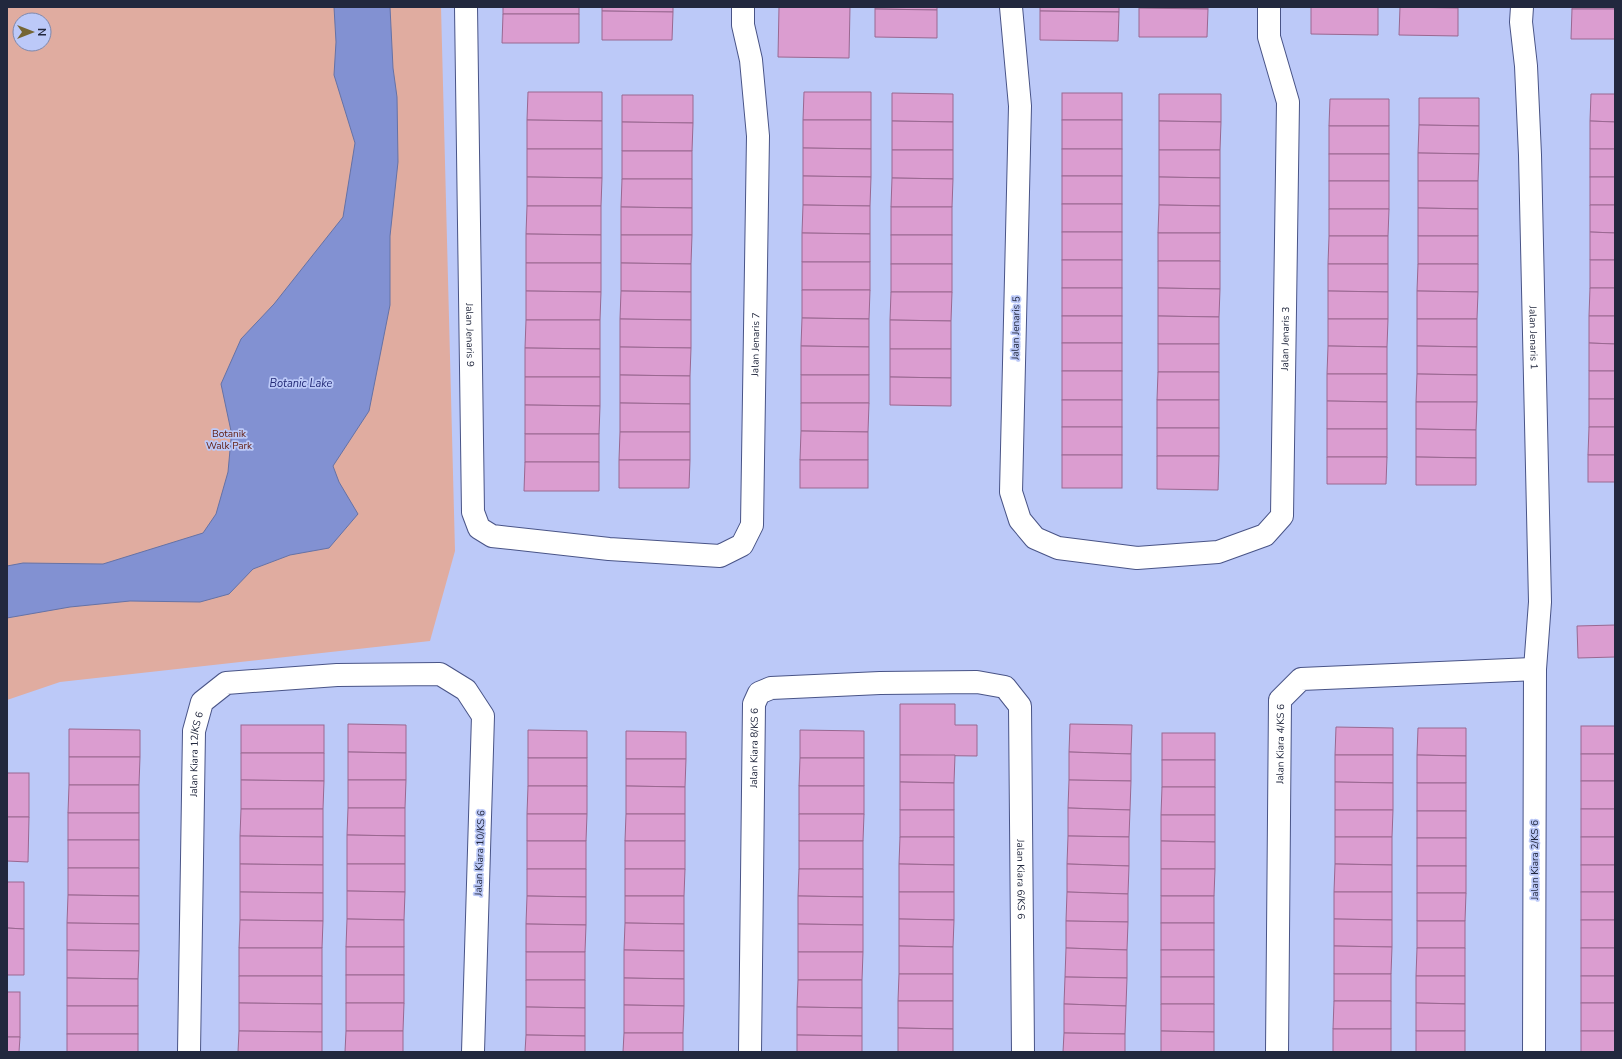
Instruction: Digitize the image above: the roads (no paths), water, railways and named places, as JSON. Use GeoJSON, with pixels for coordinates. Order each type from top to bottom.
{"type":"FeatureCollection","features":[{"type":"Feature","properties":{"kind":"street","name":"Jalan Jenaris 9"},"geometry":{"type":"LineString","coordinates":[[466,7],[473,512],[479,528],[492,536],[609,549]]}},
{"type":"Feature","properties":{"kind":"street","name":"Jalan Jenaris 7"},"geometry":{"type":"LineString","coordinates":[[609,549],[720,556],[742,545],[752,525],[758,136],[751,60],[743,25],[743,7]]}},
{"type":"Feature","properties":{"kind":"street","name":"Jalan Jenaris 5"},"geometry":{"type":"LineString","coordinates":[[1011,7],[1020,106],[1012,492],[1020,520],[1035,538],[1058,548],[1137,558]]}},
{"type":"Feature","properties":{"kind":"street","name":"Jalan Jenaris 3"},"geometry":{"type":"LineString","coordinates":[[1137,558],[1218,552],[1265,535],[1282,516],[1288,102],[1269,37],[1269,7]]}},
{"type":"Feature","properties":{"kind":"street","name":"Jalan Jenaris 1"},"geometry":{"type":"LineString","coordinates":[[1522,7],[1521,22],[1526,66],[1530,155],[1540,602],[1535,669]]}},
{"type":"Feature","properties":{"kind":"street","name":"Jalan Kiara 4/KS 6"},"geometry":{"type":"LineString","coordinates":[[1277,1052],[1280,700],[1301,679],[1535,669]]}},
{"type":"Feature","properties":{"kind":"street","name":"Jalan Kiara 2/KS 6"},"geometry":{"type":"LineString","coordinates":[[1534,1052],[1535,669]]}},
{"type":"Feature","properties":{"kind":"street","name":"Jalan Kiara 12/KS 6"},"geometry":{"type":"LineString","coordinates":[[189,1052],[194,731],[202,702],[226,683],[337,675],[440,674]]}},
{"type":"Feature","properties":{"kind":"street","name":"Jalan Kiara 10/KS 6"},"geometry":{"type":"LineString","coordinates":[[440,674],[466,690],[483,716],[473,1052]]}},
{"type":"Feature","properties":{"kind":"street","name":"Jalan Kiara 8/KS 6"},"geometry":{"type":"LineString","coordinates":[[750,1052],[754,704],[760,693],[771,688],[880,683],[977,682],[1005,687],[1020,706]]}},
{"type":"Feature","properties":{"kind":"street","name":"Jalan Kiara 6/KS 6"},"geometry":{"type":"LineString","coordinates":[[1020,706],[1023,1052]]}},
{"type":"Feature","properties":{"kind":"water","name":"Botanic Lake"},"geometry":{"type":"Polygon","coordinates":[[[334,7],[390,7],[393,68],[397,97],[398,162],[390,236],[390,305],[369,411],[333,466],[339,482],[358,514],[329,548],[290,555],[253,569],[229,594],[200,602],[130,601],[70,607],[7,618],[7,566],[23,563],[103,564],[203,533],[216,514],[228,472],[231,439],[231,431],[221,384],[241,339],[274,304],[343,217],[355,143],[334,75],[336,42],[334,7]]]}},
{"type":"Feature","properties":{"kind":"park label","name":"Botanik Walk Park"},"geometry":{"type":"Point","coordinates":[229,438]}}]}
